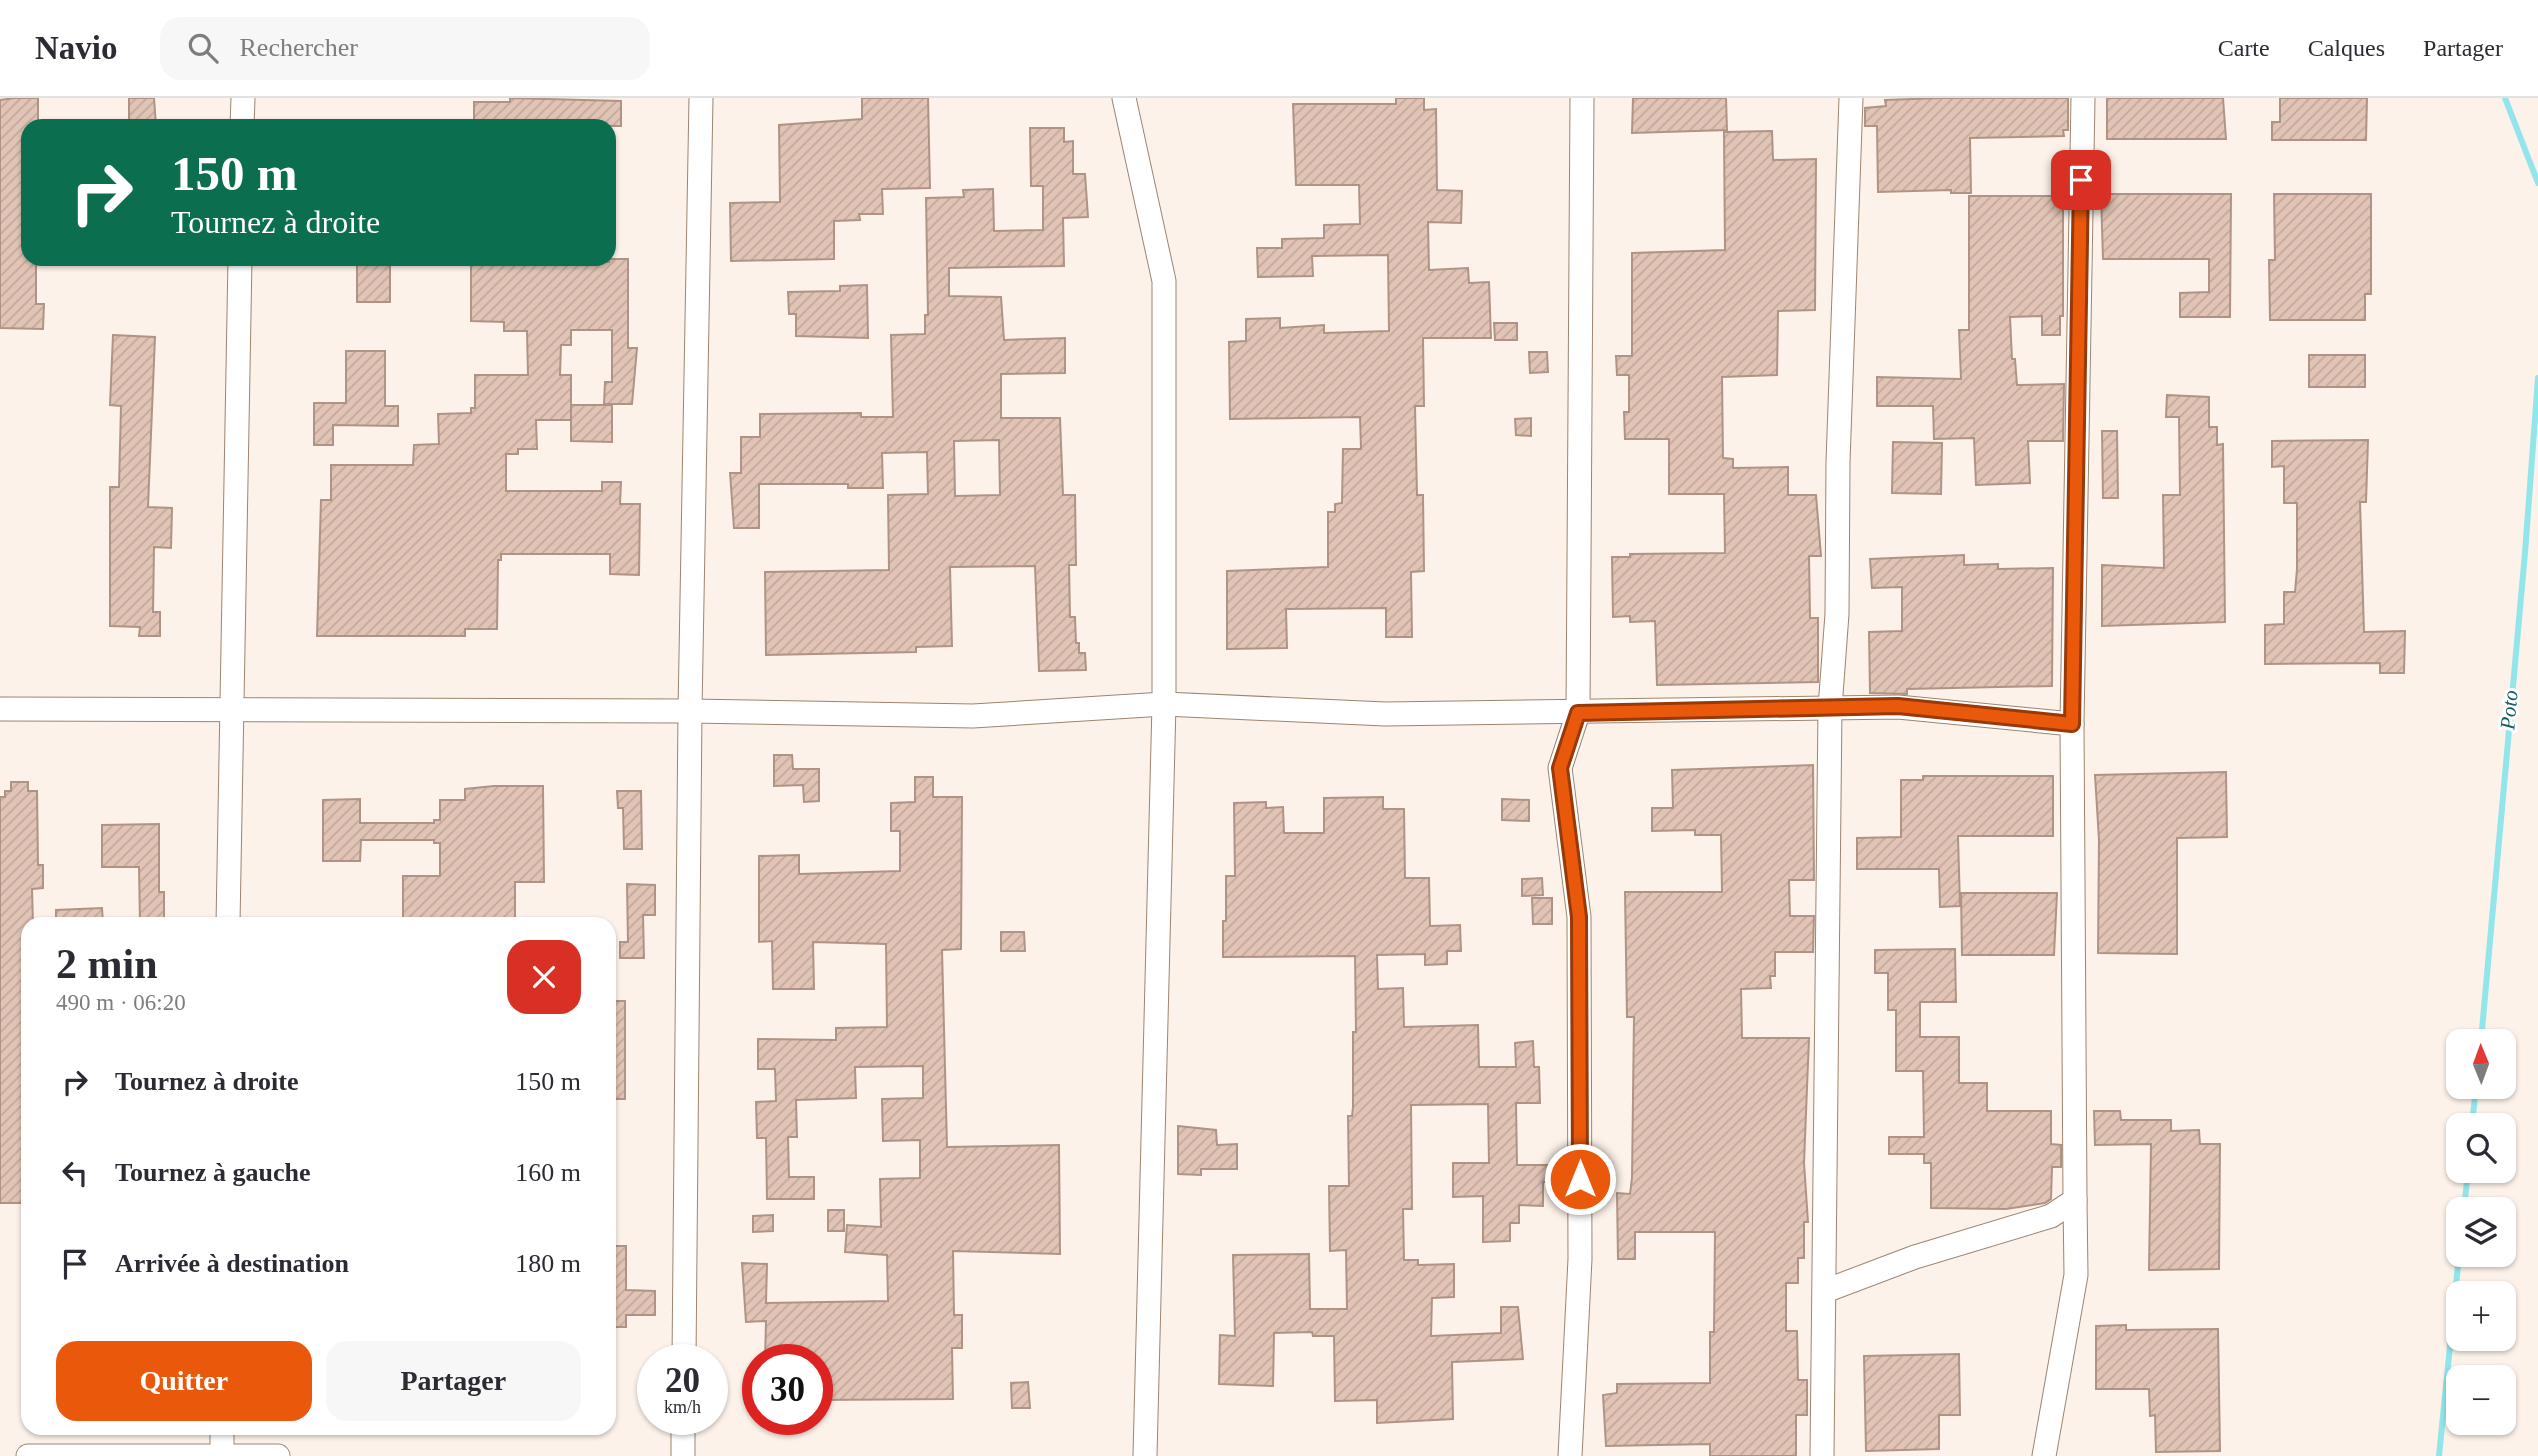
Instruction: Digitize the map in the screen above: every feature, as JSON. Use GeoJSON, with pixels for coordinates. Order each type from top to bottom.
{"type":"FeatureCollection","features":[{"type":"Feature","properties":{"kind":"street"},"geometry":{"type":"LineString","coordinates":[[242,119],[243,98]]}},
{"type":"Feature","properties":{"kind":"street"},"geometry":{"type":"LineString","coordinates":[[684,1344],[690,711],[701,98]]}},
{"type":"Feature","properties":{"kind":"street"},"geometry":{"type":"LineString","coordinates":[[1124,98],[1164,281],[1164,704],[1145,1456]]}},
{"type":"Feature","properties":{"kind":"street"},"geometry":{"type":"LineString","coordinates":[[1570,1456],[1580,1259],[1579,917],[1560,768],[1578,713],[1582,98]]}},
{"type":"Feature","properties":{"kind":"street"},"geometry":{"type":"LineString","coordinates":[[1822,1456],[1830,708],[1837,614],[1838,462],[1852,98]]}},
{"type":"Feature","properties":{"kind":"street"},"geometry":{"type":"LineString","coordinates":[[2044,1456],[2076,1275],[2072,724],[2083,98]]}},
{"type":"Feature","properties":{"kind":"street"},"geometry":{"type":"LineString","coordinates":[[228,917],[240,266]]}},
{"type":"Feature","properties":{"kind":"street"},"geometry":{"type":"LineString","coordinates":[[0,709],[690,711],[973,716],[1164,704],[1385,714],[1898,706],[2072,724]]}},
{"type":"Feature","properties":{"kind":"street"},"geometry":{"type":"LineString","coordinates":[[1825,1291],[1915,1257],[2051,1216],[2075,1200]]}},
{"type":"Feature","properties":{"kind":"street"},"geometry":{"type":"LineString","coordinates":[[222,1435],[222,1455]]}},
{"type":"Feature","properties":{"kind":"street"},"geometry":{"type":"LineString","coordinates":[[683,1435],[683,1456]]}},
{"type":"Feature","properties":{"kind":"street"},"geometry":{"type":"LineString","coordinates":[[28,1456],[278,1456]]}},
{"type":"Feature","properties":{"kind":"building"},"geometry":{"type":"Polygon","coordinates":[[[38,98],[38,119],[21,119],[21,266],[36,266],[36,304],[44,304],[43,329],[0,328],[0,100],[38,98]]]}},
{"type":"Feature","properties":{"kind":"building"},"geometry":{"type":"Polygon","coordinates":[[[129,98],[154,98],[156,119],[129,119],[129,98]]]}},
{"type":"Feature","properties":{"kind":"building"},"geometry":{"type":"Polygon","coordinates":[[[510,98],[621,101],[621,126],[616,126],[616,119],[474,119],[474,102],[510,102],[510,98]]]}},
{"type":"Feature","properties":{"kind":"building"},"geometry":{"type":"Polygon","coordinates":[[[862,98],[928,98],[930,188],[882,189],[883,214],[859,214],[860,220],[834,221],[834,259],[731,261],[730,203],[780,202],[779,125],[862,119],[862,98]]]}},
{"type":"Feature","properties":{"kind":"building"},"geometry":{"type":"Polygon","coordinates":[[[1396,98],[1424,98],[1424,110],[1436,109],[1437,190],[1462,191],[1461,223],[1428,222],[1429,270],[1468,268],[1469,283],[1489,282],[1491,338],[1423,338],[1424,406],[1415,406],[1417,495],[1423,495],[1424,571],[1411,572],[1412,637],[1386,637],[1386,608],[1286,609],[1287,648],[1227,649],[1227,571],[1328,567],[1328,512],[1335,512],[1335,504],[1342,503],[1343,449],[1361,449],[1360,417],[1230,419],[1229,342],[1246,341],[1246,319],[1280,318],[1280,328],[1324,325],[1324,333],[1389,331],[1388,255],[1312,256],[1313,276],[1258,277],[1257,248],[1282,248],[1282,239],[1324,238],[1324,225],[1360,224],[1359,185],[1296,185],[1293,104],[1396,104],[1396,98]]]}},
{"type":"Feature","properties":{"kind":"building"},"geometry":{"type":"Polygon","coordinates":[[[1633,98],[1726,98],[1727,130],[1632,133],[1633,98]]]}},
{"type":"Feature","properties":{"kind":"building"},"geometry":{"type":"Polygon","coordinates":[[[2068,98],[2068,130],[2063,130],[2064,136],[1970,138],[1971,193],[1951,193],[1951,190],[1878,192],[1877,126],[1865,126],[1865,108],[1886,106],[1885,100],[2068,98]]]}},
{"type":"Feature","properties":{"kind":"building"},"geometry":{"type":"Polygon","coordinates":[[[2107,98],[2223,98],[2226,139],[2107,139],[2107,98]]]}},
{"type":"Feature","properties":{"kind":"building"},"geometry":{"type":"Polygon","coordinates":[[[2280,98],[2367,98],[2366,140],[2272,140],[2272,122],[2280,122],[2280,98]]]}},
{"type":"Feature","properties":{"kind":"building"},"geometry":{"type":"Polygon","coordinates":[[[1030,128],[1064,128],[1064,142],[1073,141],[1073,174],[1085,174],[1088,217],[1063,218],[1064,266],[949,268],[949,296],[1001,297],[1004,340],[1065,338],[1065,373],[1001,374],[1001,418],[1060,418],[1063,495],[1075,495],[1076,565],[1069,565],[1070,617],[1075,617],[1076,643],[1079,643],[1079,653],[1085,653],[1086,670],[1039,671],[1035,566],[950,567],[952,646],[916,647],[916,652],[766,655],[765,572],[889,570],[888,495],[928,494],[927,452],[882,453],[883,488],[848,488],[848,484],[759,484],[759,528],[734,528],[730,473],[741,473],[741,437],[760,437],[760,414],[861,413],[861,417],[893,417],[891,335],[925,334],[925,315],[928,315],[926,198],[964,197],[963,190],[993,189],[994,231],[1043,230],[1043,186],[1031,186],[1030,128]],[[999,440],[954,441],[955,496],[1000,495],[999,440]]]}},
{"type":"Feature","properties":{"kind":"building"},"geometry":{"type":"Polygon","coordinates":[[[1772,131],[1773,160],[1816,159],[1815,310],[1778,311],[1777,375],[1722,377],[1723,458],[1733,459],[1733,468],[1788,467],[1788,495],[1816,495],[1821,556],[1809,556],[1810,618],[1818,618],[1818,682],[1657,685],[1655,621],[1630,622],[1630,616],[1613,617],[1612,557],[1630,557],[1630,554],[1725,553],[1724,494],[1669,494],[1669,439],[1625,439],[1624,412],[1629,412],[1629,375],[1617,375],[1616,356],[1632,356],[1632,253],[1725,250],[1724,132],[1772,131]]]}},
{"type":"Feature","properties":{"kind":"building"},"geometry":{"type":"Polygon","coordinates":[[[2101,194],[2231,194],[2230,317],[2180,317],[2180,293],[2209,292],[2209,259],[2103,259],[2101,194]]]}},
{"type":"Feature","properties":{"kind":"building"},"geometry":{"type":"Polygon","coordinates":[[[2274,194],[2371,194],[2371,294],[2365,294],[2365,320],[2270,320],[2269,260],[2275,260],[2274,194]]]}},
{"type":"Feature","properties":{"kind":"building"},"geometry":{"type":"Polygon","coordinates":[[[1969,196],[2063,196],[2063,316],[2060,316],[2060,335],[2042,335],[2042,316],[2010,317],[2012,359],[2015,359],[2017,385],[2064,384],[2063,441],[2028,441],[2030,483],[1976,485],[1974,438],[1934,439],[1933,406],[1877,406],[1877,377],[1961,379],[1959,330],[1969,330],[1969,196]]]}},
{"type":"Feature","properties":{"kind":"building"},"geometry":{"type":"Polygon","coordinates":[[[616,259],[628,259],[628,348],[637,348],[632,404],[604,404],[605,382],[612,382],[612,330],[571,330],[571,345],[561,345],[560,375],[571,375],[571,420],[536,420],[537,449],[518,449],[518,454],[506,454],[506,491],[602,491],[602,482],[621,482],[620,504],[640,504],[639,575],[610,574],[610,554],[501,554],[501,560],[498,560],[497,629],[465,629],[465,636],[317,636],[321,500],[331,500],[331,465],[413,465],[414,445],[439,444],[438,414],[471,413],[471,408],[475,408],[475,375],[528,375],[527,331],[504,331],[504,322],[471,321],[471,266],[616,266],[616,259]]]}},
{"type":"Feature","properties":{"kind":"building"},"geometry":{"type":"Polygon","coordinates":[[[357,266],[390,266],[390,302],[357,302],[357,266]]]}},
{"type":"Feature","properties":{"kind":"building"},"geometry":{"type":"Polygon","coordinates":[[[867,285],[868,338],[796,336],[796,314],[789,314],[788,292],[840,291],[840,286],[867,285]]]}},
{"type":"Feature","properties":{"kind":"building"},"geometry":{"type":"Polygon","coordinates":[[[1494,323],[1517,323],[1517,340],[1495,340],[1494,323]]]}},
{"type":"Feature","properties":{"kind":"building"},"geometry":{"type":"Polygon","coordinates":[[[113,335],[155,337],[148,507],[172,508],[171,548],[154,547],[153,612],[160,612],[160,636],[139,636],[140,627],[110,626],[110,487],[119,487],[121,406],[110,405],[113,335]]]}},
{"type":"Feature","properties":{"kind":"building"},"geometry":{"type":"Polygon","coordinates":[[[346,351],[385,351],[385,406],[398,406],[398,426],[333,425],[333,445],[314,445],[314,403],[346,403],[346,351]]]}},
{"type":"Feature","properties":{"kind":"building"},"geometry":{"type":"Polygon","coordinates":[[[1529,352],[1547,352],[1548,372],[1530,373],[1529,352]]]}},
{"type":"Feature","properties":{"kind":"building"},"geometry":{"type":"Polygon","coordinates":[[[2309,355],[2365,355],[2365,387],[2309,387],[2309,355]]]}},
{"type":"Feature","properties":{"kind":"building"},"geometry":{"type":"Polygon","coordinates":[[[2167,395],[2209,397],[2209,427],[2217,427],[2217,445],[2223,444],[2225,622],[2102,626],[2102,565],[2164,568],[2163,495],[2180,495],[2179,417],[2166,417],[2167,395]]]}},
{"type":"Feature","properties":{"kind":"building"},"geometry":{"type":"Polygon","coordinates":[[[571,405],[612,405],[612,442],[571,441],[571,405]]]}},
{"type":"Feature","properties":{"kind":"building"},"geometry":{"type":"Polygon","coordinates":[[[1531,418],[1531,436],[1516,435],[1515,419],[1531,418]]]}},
{"type":"Feature","properties":{"kind":"building"},"geometry":{"type":"Polygon","coordinates":[[[2102,431],[2117,431],[2118,498],[2103,498],[2102,431]]]}},
{"type":"Feature","properties":{"kind":"building"},"geometry":{"type":"Polygon","coordinates":[[[2368,440],[2366,502],[2360,502],[2364,632],[2405,631],[2404,673],[2380,673],[2380,663],[2265,664],[2265,625],[2284,624],[2284,592],[2295,592],[2297,569],[2297,503],[2284,503],[2284,466],[2272,467],[2272,441],[2368,440]]]}},
{"type":"Feature","properties":{"kind":"building"},"geometry":{"type":"Polygon","coordinates":[[[1893,442],[1942,443],[1941,494],[1892,493],[1893,442]]]}},
{"type":"Feature","properties":{"kind":"building"},"geometry":{"type":"Polygon","coordinates":[[[1964,555],[1964,565],[1998,564],[1998,569],[2053,568],[2052,686],[1907,689],[1907,694],[1870,693],[1869,632],[1902,631],[1902,587],[1872,588],[1870,559],[1964,555]]]}},
{"type":"Feature","properties":{"kind":"building"},"geometry":{"type":"Polygon","coordinates":[[[774,755],[792,755],[793,769],[819,769],[819,801],[804,802],[803,785],[774,786],[774,755]]]}},
{"type":"Feature","properties":{"kind":"building"},"geometry":{"type":"Polygon","coordinates":[[[1813,765],[1814,880],[1789,880],[1790,916],[1814,916],[1813,952],[1775,952],[1775,976],[1770,976],[1771,988],[1741,989],[1742,1038],[1809,1038],[1804,1163],[1808,1222],[1804,1222],[1804,1258],[1798,1258],[1798,1283],[1786,1283],[1786,1331],[1797,1331],[1798,1380],[1807,1380],[1807,1415],[1796,1415],[1796,1456],[1710,1456],[1710,1444],[1606,1446],[1603,1395],[1617,1393],[1617,1384],[1710,1383],[1710,1332],[1714,1332],[1715,1232],[1635,1232],[1635,1259],[1618,1259],[1617,1193],[1630,1194],[1632,1178],[1634,1017],[1627,1017],[1625,892],[1722,892],[1721,835],[1695,835],[1695,830],[1652,831],[1652,808],[1673,808],[1672,770],[1813,765]]]}},
{"type":"Feature","properties":{"kind":"building"},"geometry":{"type":"Polygon","coordinates":[[[2226,772],[2227,837],[2177,838],[2177,954],[2098,953],[2099,840],[2095,775],[2226,772]]]}},
{"type":"Feature","properties":{"kind":"building"},"geometry":{"type":"Polygon","coordinates":[[[1923,776],[2053,776],[2053,836],[1958,836],[1960,906],[1940,907],[1939,869],[1857,869],[1857,838],[1901,837],[1901,780],[1923,780],[1923,776]]]}},
{"type":"Feature","properties":{"kind":"building"},"geometry":{"type":"Polygon","coordinates":[[[915,777],[933,777],[933,797],[962,797],[961,949],[942,950],[947,1147],[1059,1145],[1060,1254],[953,1251],[954,1315],[962,1315],[962,1348],[952,1348],[953,1399],[833,1400],[833,1344],[765,1344],[766,1321],[746,1322],[742,1263],[767,1264],[766,1303],[888,1301],[887,1255],[845,1252],[847,1225],[881,1227],[880,1179],[920,1178],[920,1140],[883,1141],[882,1099],[923,1098],[923,1066],[855,1067],[856,1098],[796,1100],[797,1137],[788,1137],[789,1177],[814,1177],[814,1199],[767,1199],[766,1138],[757,1138],[756,1102],[776,1101],[775,1069],[758,1069],[758,1039],[836,1040],[836,1028],[887,1027],[886,944],[813,942],[814,989],[773,989],[772,941],[759,942],[759,856],[799,855],[799,874],[900,871],[900,831],[891,831],[891,803],[915,802],[915,777]]]}},
{"type":"Feature","properties":{"kind":"building"},"geometry":{"type":"Polygon","coordinates":[[[11,782],[28,782],[28,791],[37,791],[38,865],[43,865],[43,888],[32,889],[33,917],[21,917],[21,1203],[0,1203],[0,797],[5,797],[5,791],[11,791],[11,782]]]}},
{"type":"Feature","properties":{"kind":"building"},"geometry":{"type":"Polygon","coordinates":[[[543,786],[544,882],[515,882],[515,917],[403,917],[403,876],[440,876],[440,843],[434,843],[434,840],[361,840],[360,861],[323,861],[323,800],[360,799],[360,823],[434,823],[434,820],[440,820],[440,800],[465,800],[465,789],[543,786]]]}},
{"type":"Feature","properties":{"kind":"building"},"geometry":{"type":"Polygon","coordinates":[[[617,791],[641,791],[642,849],[624,849],[623,808],[618,808],[617,791]]]}},
{"type":"Feature","properties":{"kind":"building"},"geometry":{"type":"Polygon","coordinates":[[[1383,797],[1383,809],[1404,809],[1405,878],[1429,878],[1430,926],[1460,925],[1461,951],[1447,951],[1447,964],[1425,965],[1425,954],[1377,955],[1378,989],[1403,988],[1404,1027],[1478,1025],[1479,1067],[1516,1067],[1515,1043],[1533,1041],[1534,1067],[1539,1067],[1540,1103],[1516,1103],[1517,1165],[1563,1165],[1563,1182],[1543,1182],[1543,1206],[1519,1205],[1519,1223],[1510,1223],[1510,1241],[1483,1242],[1483,1196],[1453,1197],[1453,1163],[1489,1163],[1488,1104],[1411,1105],[1412,1209],[1403,1209],[1404,1260],[1418,1260],[1418,1265],[1454,1264],[1454,1297],[1432,1298],[1431,1336],[1501,1333],[1501,1307],[1518,1307],[1523,1359],[1452,1362],[1453,1419],[1377,1423],[1377,1400],[1335,1401],[1334,1336],[1313,1336],[1312,1332],[1274,1333],[1273,1386],[1219,1384],[1220,1335],[1235,1336],[1233,1255],[1309,1254],[1310,1309],[1347,1309],[1346,1250],[1330,1251],[1329,1186],[1349,1186],[1348,1116],[1352,1116],[1353,1107],[1353,1032],[1356,1032],[1355,956],[1223,957],[1223,921],[1226,921],[1226,876],[1235,876],[1234,803],[1266,802],[1266,808],[1283,807],[1284,833],[1324,833],[1324,798],[1383,797]]]}},
{"type":"Feature","properties":{"kind":"building"},"geometry":{"type":"Polygon","coordinates":[[[1502,799],[1529,800],[1529,821],[1502,820],[1502,799]]]}},
{"type":"Feature","properties":{"kind":"building"},"geometry":{"type":"Polygon","coordinates":[[[159,824],[159,892],[164,892],[164,917],[140,917],[139,867],[102,867],[102,825],[159,824]]]}},
{"type":"Feature","properties":{"kind":"building"},"geometry":{"type":"Polygon","coordinates":[[[1542,878],[1543,895],[1522,896],[1522,879],[1542,878]]]}},
{"type":"Feature","properties":{"kind":"building"},"geometry":{"type":"Polygon","coordinates":[[[627,884],[655,885],[655,915],[643,915],[644,958],[620,958],[620,942],[628,942],[627,884]]]}},
{"type":"Feature","properties":{"kind":"building"},"geometry":{"type":"Polygon","coordinates":[[[1961,893],[2057,893],[2054,955],[1962,955],[1961,893]]]}},
{"type":"Feature","properties":{"kind":"building"},"geometry":{"type":"Polygon","coordinates":[[[1532,898],[1552,898],[1552,924],[1533,924],[1532,898]]]}},
{"type":"Feature","properties":{"kind":"building"},"geometry":{"type":"Polygon","coordinates":[[[102,908],[103,917],[56,917],[56,910],[102,908]]]}},
{"type":"Feature","properties":{"kind":"building"},"geometry":{"type":"Polygon","coordinates":[[[1001,932],[1024,932],[1025,951],[1001,951],[1001,932]]]}},
{"type":"Feature","properties":{"kind":"building"},"geometry":{"type":"Polygon","coordinates":[[[1955,949],[1956,1002],[1920,1002],[1920,1037],[1959,1037],[1959,1083],[1987,1083],[1987,1111],[2051,1111],[2051,1144],[2061,1145],[2061,1167],[2052,1167],[2051,1199],[2045,1203],[2006,1209],[1931,1208],[1931,1163],[1924,1163],[1924,1154],[1889,1154],[1889,1137],[1924,1137],[1923,1071],[1896,1071],[1896,1010],[1888,1010],[1888,973],[1875,973],[1875,950],[1955,949]]]}},
{"type":"Feature","properties":{"kind":"building"},"geometry":{"type":"Polygon","coordinates":[[[616,1001],[625,1001],[625,1099],[616,1099],[616,1001]]]}},
{"type":"Feature","properties":{"kind":"building"},"geometry":{"type":"Polygon","coordinates":[[[2094,1111],[2120,1111],[2121,1120],[2171,1120],[2171,1131],[2199,1130],[2200,1144],[2220,1144],[2219,1269],[2149,1270],[2151,1144],[2095,1145],[2094,1111]]]}},
{"type":"Feature","properties":{"kind":"building"},"geometry":{"type":"Polygon","coordinates":[[[1178,1126],[1216,1130],[1217,1145],[1237,1144],[1237,1169],[1201,1169],[1201,1175],[1178,1174],[1178,1126]]]}},
{"type":"Feature","properties":{"kind":"building"},"geometry":{"type":"Polygon","coordinates":[[[828,1210],[844,1210],[844,1231],[828,1231],[828,1210]]]}},
{"type":"Feature","properties":{"kind":"building"},"geometry":{"type":"Polygon","coordinates":[[[773,1215],[773,1231],[753,1232],[753,1216],[773,1215]]]}},
{"type":"Feature","properties":{"kind":"building"},"geometry":{"type":"Polygon","coordinates":[[[616,1246],[626,1246],[626,1290],[655,1291],[655,1315],[626,1315],[626,1327],[616,1327],[616,1246]]]}},
{"type":"Feature","properties":{"kind":"building"},"geometry":{"type":"Polygon","coordinates":[[[2126,1325],[2126,1330],[2218,1329],[2220,1451],[2156,1452],[2155,1415],[2150,1416],[2149,1389],[2096,1389],[2096,1326],[2126,1325]]]}},
{"type":"Feature","properties":{"kind":"building"},"geometry":{"type":"Polygon","coordinates":[[[1959,1354],[1960,1415],[1939,1415],[1939,1449],[1866,1451],[1864,1356],[1959,1354]]]}},
{"type":"Feature","properties":{"kind":"building"},"geometry":{"type":"Polygon","coordinates":[[[1028,1382],[1030,1408],[1012,1408],[1011,1383],[1028,1382]]]}},
{"type":"Feature","properties":{"kind":"waterway","name":"Poto"},"geometry":{"type":"LineString","coordinates":[[2505,98],[2538,183]]}},
{"type":"Feature","properties":{"kind":"waterway","name":"Poto"},"geometry":{"type":"LineString","coordinates":[[2482,1029],[2538,378]]}},
{"type":"Feature","properties":{"kind":"waterway","name":"Poto"},"geometry":{"type":"LineString","coordinates":[[2473,1113],[2475,1099]]}},
{"type":"Feature","properties":{"kind":"waterway","name":"Poto"},"geometry":{"type":"LineString","coordinates":[[2465,1197],[2467,1183]]}},
{"type":"Feature","properties":{"kind":"waterway","name":"Poto"},"geometry":{"type":"LineString","coordinates":[[2439,1456],[2458,1267]]}},
{"type":"Feature","properties":{"kind":"route"},"geometry":{"type":"LineString","coordinates":[[1580,1179],[1579,917],[1560,768],[1578,713],[1898,706],[2072,724],[2081,180]]}}]}
